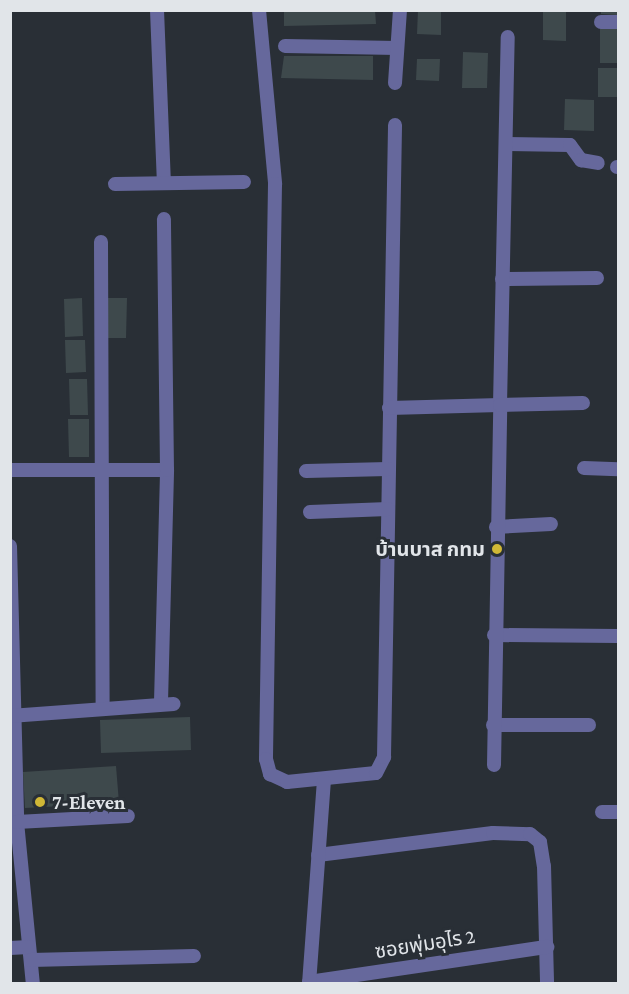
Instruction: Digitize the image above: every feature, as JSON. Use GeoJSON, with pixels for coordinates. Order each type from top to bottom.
{"type":"FeatureCollection","features":[{"type":"Feature","properties":{"kind":"street"},"geometry":{"type":"LineString","coordinates":[[157,10],[164,182]]}},
{"type":"Feature","properties":{"kind":"street"},"geometry":{"type":"LineString","coordinates":[[259,10],[275,184],[266,759],[270,774],[286,782],[324,782],[376,773],[384,757],[395,125]]}},
{"type":"Feature","properties":{"kind":"street"},"geometry":{"type":"LineString","coordinates":[[395,83],[400,10]]}},
{"type":"Feature","properties":{"kind":"street"},"geometry":{"type":"LineString","coordinates":[[601,22],[618,22]]}},
{"type":"Feature","properties":{"kind":"street"},"geometry":{"type":"LineString","coordinates":[[494,765],[496,527],[508,37]]}},
{"type":"Feature","properties":{"kind":"street"},"geometry":{"type":"LineString","coordinates":[[285,46],[397,48]]}},
{"type":"Feature","properties":{"kind":"street"},"geometry":{"type":"LineString","coordinates":[[506,144],[570,144],[581,160],[598,163]]}},
{"type":"Feature","properties":{"kind":"street"},"geometry":{"type":"LineString","coordinates":[[115,184],[244,182]]}},
{"type":"Feature","properties":{"kind":"street"},"geometry":{"type":"LineString","coordinates":[[13,716],[103,706],[168,703],[164,219]]}},
{"type":"Feature","properties":{"kind":"street"},"geometry":{"type":"LineString","coordinates":[[101,242],[103,706]]}},
{"type":"Feature","properties":{"kind":"street"},"geometry":{"type":"LineString","coordinates":[[502,279],[597,278]]}},
{"type":"Feature","properties":{"kind":"street"},"geometry":{"type":"LineString","coordinates":[[389,408],[583,403]]}},
{"type":"Feature","properties":{"kind":"street"},"geometry":{"type":"LineString","coordinates":[[584,468],[618,469]]}},
{"type":"Feature","properties":{"kind":"street"},"geometry":{"type":"LineString","coordinates":[[306,471],[388,469]]}},
{"type":"Feature","properties":{"kind":"street"},"geometry":{"type":"LineString","coordinates":[[10,470],[167,470]]}},
{"type":"Feature","properties":{"kind":"street"},"geometry":{"type":"LineString","coordinates":[[310,512],[388,509]]}},
{"type":"Feature","properties":{"kind":"street"},"geometry":{"type":"LineString","coordinates":[[496,527],[551,524]]}},
{"type":"Feature","properties":{"kind":"street"},"geometry":{"type":"LineString","coordinates":[[10,546],[17,822],[15,841],[33,984]]}},
{"type":"Feature","properties":{"kind":"street"},"geometry":{"type":"LineString","coordinates":[[494,635],[618,636]]}},
{"type":"Feature","properties":{"kind":"street"},"geometry":{"type":"LineString","coordinates":[[493,725],[589,725]]}},
{"type":"Feature","properties":{"kind":"street"},"geometry":{"type":"LineString","coordinates":[[309,983],[324,782]]}},
{"type":"Feature","properties":{"kind":"street"},"geometry":{"type":"LineString","coordinates":[[602,812],[618,812]]}},
{"type":"Feature","properties":{"kind":"street"},"geometry":{"type":"LineString","coordinates":[[17,822],[128,816]]}},
{"type":"Feature","properties":{"kind":"street"},"geometry":{"type":"LineString","coordinates":[[318,855],[493,833],[530,834],[540,842],[544,866],[547,984]]}},
{"type":"Feature","properties":{"kind":"street","name":"ซอยพุ่มอุไร 2"},"geometry":{"type":"LineString","coordinates":[[309,983],[547,947]]}},
{"type":"Feature","properties":{"kind":"street"},"geometry":{"type":"LineString","coordinates":[[10,948],[30,954],[194,956]]}},
{"type":"Feature","properties":{"kind":"building"},"geometry":{"type":"Polygon","coordinates":[[[284,10],[375,10],[376,24],[284,26],[284,10]]]}},
{"type":"Feature","properties":{"kind":"building"},"geometry":{"type":"Polygon","coordinates":[[[418,10],[441,10],[441,35],[417,34],[418,10]]]}},
{"type":"Feature","properties":{"kind":"building"},"geometry":{"type":"Polygon","coordinates":[[[543,10],[566,10],[566,41],[543,40],[543,10]]]}},
{"type":"Feature","properties":{"kind":"building"},"geometry":{"type":"Polygon","coordinates":[[[601,10],[618,10],[618,15],[601,14],[601,10]]]}},
{"type":"Feature","properties":{"kind":"building"},"geometry":{"type":"Polygon","coordinates":[[[618,27],[618,63],[600,63],[600,28],[618,27]]]}},
{"type":"Feature","properties":{"kind":"building"},"geometry":{"type":"Polygon","coordinates":[[[463,52],[488,53],[487,88],[462,88],[463,52]]]}},
{"type":"Feature","properties":{"kind":"building"},"geometry":{"type":"Polygon","coordinates":[[[284,56],[373,56],[373,80],[281,78],[284,56]]]}},
{"type":"Feature","properties":{"kind":"building"},"geometry":{"type":"Polygon","coordinates":[[[417,59],[440,59],[439,81],[416,80],[417,59]]]}},
{"type":"Feature","properties":{"kind":"building"},"geometry":{"type":"Polygon","coordinates":[[[598,68],[618,68],[618,97],[598,97],[598,68]]]}},
{"type":"Feature","properties":{"kind":"building"},"geometry":{"type":"Polygon","coordinates":[[[565,99],[594,100],[594,131],[564,130],[565,99]]]}},
{"type":"Feature","properties":{"kind":"building"},"geometry":{"type":"Polygon","coordinates":[[[82,298],[83,336],[65,337],[64,299],[82,298]]]}},
{"type":"Feature","properties":{"kind":"building"},"geometry":{"type":"Polygon","coordinates":[[[106,298],[127,298],[126,338],[106,338],[106,298]]]}},
{"type":"Feature","properties":{"kind":"building"},"geometry":{"type":"Polygon","coordinates":[[[65,340],[85,340],[86,372],[66,373],[65,340]]]}},
{"type":"Feature","properties":{"kind":"building"},"geometry":{"type":"Polygon","coordinates":[[[69,379],[87,379],[88,415],[70,415],[69,379]]]}},
{"type":"Feature","properties":{"kind":"building"},"geometry":{"type":"Polygon","coordinates":[[[68,419],[89,419],[89,457],[69,457],[68,419]]]}},
{"type":"Feature","properties":{"kind":"building"},"geometry":{"type":"Polygon","coordinates":[[[190,717],[191,750],[101,753],[100,720],[190,717]]]}},
{"type":"Feature","properties":{"kind":"building"},"geometry":{"type":"Polygon","coordinates":[[[116,766],[119,803],[25,808],[23,772],[116,766]]]}},
{"type":"Feature","properties":{"kind":"place","name":"บ้านบาส กทม"},"geometry":{"type":"Point","coordinates":[497,549]}},
{"type":"Feature","properties":{"kind":"place","name":"7-Eleven"},"geometry":{"type":"Point","coordinates":[40,802]}}]}
